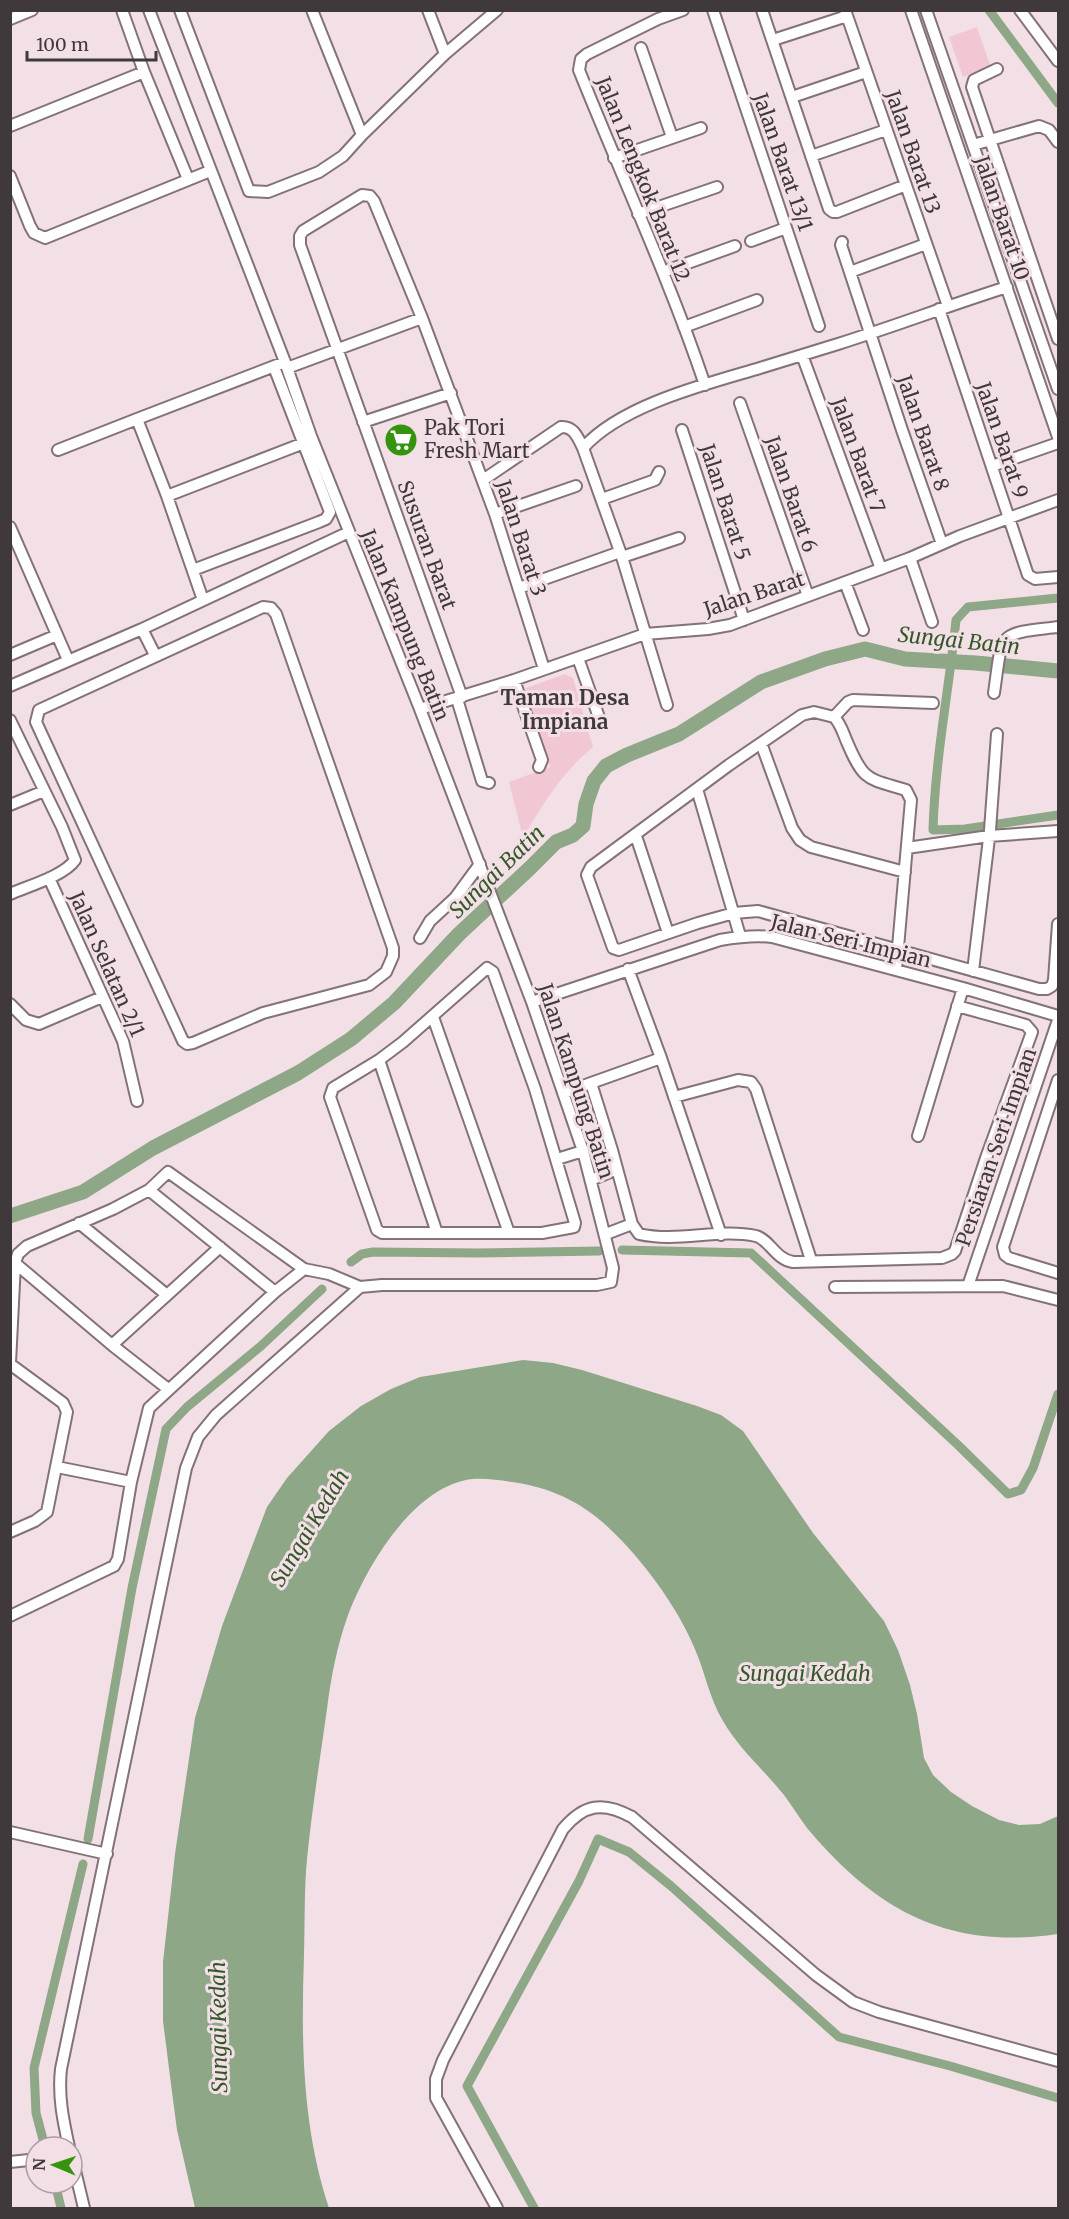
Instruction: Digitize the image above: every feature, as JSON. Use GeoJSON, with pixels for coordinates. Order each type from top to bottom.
{"type":"FeatureCollection","features":[{"type":"Feature","properties":{"kind":"street"},"geometry":{"type":"LineString","coordinates":[[10,18],[32,10]]}},
{"type":"Feature","properties":{"kind":"street"},"geometry":{"type":"LineString","coordinates":[[122,10],[144,72],[188,179]]}},
{"type":"Feature","properties":{"kind":"street","name":"Jalan Kampung Batin"},"geometry":{"type":"LineString","coordinates":[[149,10],[282,365],[307,440],[349,532],[420,709],[532,1002],[583,1151],[612,1258],[613,1277],[611,1282],[605,1285],[382,1285],[360,1287]]}},
{"type":"Feature","properties":{"kind":"street"},"geometry":{"type":"LineString","coordinates":[[180,10],[249,191],[268,192],[319,172],[343,156],[445,54],[497,10]]}},
{"type":"Feature","properties":{"kind":"street"},"geometry":{"type":"LineString","coordinates":[[312,10],[362,135]]}},
{"type":"Feature","properties":{"kind":"street"},"geometry":{"type":"LineString","coordinates":[[428,10],[445,54]]}},
{"type":"Feature","properties":{"kind":"street","name":"Jalan Lengkok Barat 12"},"geometry":{"type":"LineString","coordinates":[[683,10],[656,15],[587,54],[581,59],[579,70],[663,272],[705,385]]}},
{"type":"Feature","properties":{"kind":"street","name":"Jalan Barat 13/1"},"geometry":{"type":"LineString","coordinates":[[713,10],[819,326]]}},
{"type":"Feature","properties":{"kind":"street"},"geometry":{"type":"LineString","coordinates":[[762,10],[829,209],[833,212],[906,185]]}},
{"type":"Feature","properties":{"kind":"street","name":"Jalan Barat 10"},"geometry":{"type":"LineString","coordinates":[[911,10],[1059,437]]}},
{"type":"Feature","properties":{"kind":"street"},"geometry":{"type":"LineString","coordinates":[[926,10],[1059,389]]}},
{"type":"Feature","properties":{"kind":"street"},"geometry":{"type":"LineString","coordinates":[[1020,10],[1059,61]]}},
{"type":"Feature","properties":{"kind":"street"},"geometry":{"type":"LineString","coordinates":[[773,40],[846,13]]}},
{"type":"Feature","properties":{"kind":"street","name":"Jalan Barat 13"},"geometry":{"type":"LineString","coordinates":[[846,13],[926,244],[944,308]]}},
{"type":"Feature","properties":{"kind":"street"},"geometry":{"type":"LineString","coordinates":[[641,48],[672,137]]}},
{"type":"Feature","properties":{"kind":"street"},"geometry":{"type":"LineString","coordinates":[[997,69],[977,77],[972,83],[974,92],[1059,339]]}},
{"type":"Feature","properties":{"kind":"street"},"geometry":{"type":"LineString","coordinates":[[10,126],[144,72]]}},
{"type":"Feature","properties":{"kind":"street"},"geometry":{"type":"LineString","coordinates":[[792,97],[866,72]]}},
{"type":"Feature","properties":{"kind":"street"},"geometry":{"type":"LineString","coordinates":[[973,145],[1039,126],[1050,130],[1059,142]]}},
{"type":"Feature","properties":{"kind":"street"},"geometry":{"type":"LineString","coordinates":[[614,158],[701,128]]}},
{"type":"Feature","properties":{"kind":"street"},"geometry":{"type":"LineString","coordinates":[[811,156],[886,129]]}},
{"type":"Feature","properties":{"kind":"street"},"geometry":{"type":"LineString","coordinates":[[10,176],[30,226],[34,233],[45,238],[210,171]]}},
{"type":"Feature","properties":{"kind":"street"},"geometry":{"type":"LineString","coordinates":[[638,214],[717,187]]}},
{"type":"Feature","properties":{"kind":"street","name":"Jalan Barat 3"},"geometry":{"type":"LineString","coordinates":[[300,237],[303,231],[362,195],[370,195],[374,201],[422,318],[483,480],[544,669]]}},
{"type":"Feature","properties":{"kind":"street"},"geometry":{"type":"LineString","coordinates":[[751,241],[786,228]]}},
{"type":"Feature","properties":{"kind":"street","name":"Susuran Barat"},"geometry":{"type":"LineString","coordinates":[[300,237],[300,245],[459,698],[482,781],[489,783]]}},
{"type":"Feature","properties":{"kind":"street","name":"Jalan Barat 8"},"geometry":{"type":"LineString","coordinates":[[842,242],[841,245],[870,334],[942,544]]}},
{"type":"Feature","properties":{"kind":"street"},"geometry":{"type":"LineString","coordinates":[[850,272],[926,244]]}},
{"type":"Feature","properties":{"kind":"street"},"geometry":{"type":"LineString","coordinates":[[663,272],[735,246]]}},
{"type":"Feature","properties":{"kind":"street"},"geometry":{"type":"LineString","coordinates":[[583,448],[591,439],[636,411],[705,385],[870,334],[1007,286]]}},
{"type":"Feature","properties":{"kind":"street"},"geometry":{"type":"LineString","coordinates":[[684,327],[757,300]]}},
{"type":"Feature","properties":{"kind":"street","name":"Jalan Barat 9"},"geometry":{"type":"LineString","coordinates":[[944,308],[1028,575],[1035,579],[1059,577]]}},
{"type":"Feature","properties":{"kind":"street"},"geometry":{"type":"LineString","coordinates":[[58,450],[282,365],[337,349],[422,318]]}},
{"type":"Feature","properties":{"kind":"street","name":"Jalan Barat 7"},"geometry":{"type":"LineString","coordinates":[[802,355],[881,568]]}},
{"type":"Feature","properties":{"kind":"street"},"geometry":{"type":"LineString","coordinates":[[363,422],[451,393]]}},
{"type":"Feature","properties":{"kind":"street","name":"Jalan Barat 6"},"geometry":{"type":"LineString","coordinates":[[740,403],[808,596]]}},
{"type":"Feature","properties":{"kind":"street"},"geometry":{"type":"LineString","coordinates":[[137,419],[203,600]]}},
{"type":"Feature","properties":{"kind":"street"},"geometry":{"type":"LineString","coordinates":[[483,480],[561,427],[573,430],[583,448],[602,499],[668,705]]}},
{"type":"Feature","properties":{"kind":"street","name":"Jalan Barat 5"},"geometry":{"type":"LineString","coordinates":[[682,430],[744,620]]}},
{"type":"Feature","properties":{"kind":"street"},"geometry":{"type":"LineString","coordinates":[[166,496],[307,440],[330,512],[326,519],[193,570]]}},
{"type":"Feature","properties":{"kind":"street"},"geometry":{"type":"LineString","coordinates":[[992,466],[1059,443]]}},
{"type":"Feature","properties":{"kind":"street"},"geometry":{"type":"LineString","coordinates":[[602,499],[655,480],[659,472]]}},
{"type":"Feature","properties":{"kind":"street"},"geometry":{"type":"LineString","coordinates":[[495,514],[576,486]]}},
{"type":"Feature","properties":{"kind":"street","name":"Jalan Barat"},"geometry":{"type":"LineString","coordinates":[[420,709],[514,680],[645,634],[708,629],[744,620],[1059,500]]}},
{"type":"Feature","properties":{"kind":"street"},"geometry":{"type":"LineString","coordinates":[[10,527],[68,660]]}},
{"type":"Feature","properties":{"kind":"street"},"geometry":{"type":"LineString","coordinates":[[10,686],[142,629],[349,532]]}},
{"type":"Feature","properties":{"kind":"street"},"geometry":{"type":"LineString","coordinates":[[519,588],[621,554],[679,538]]}},
{"type":"Feature","properties":{"kind":"street"},"geometry":{"type":"LineString","coordinates":[[909,558],[932,622]]}},
{"type":"Feature","properties":{"kind":"street"},"geometry":{"type":"LineString","coordinates":[[845,582],[863,630]]}},
{"type":"Feature","properties":{"kind":"street"},"geometry":{"type":"LineString","coordinates":[[263,607],[271,608],[276,614],[393,948],[390,964],[379,979],[369,985],[263,1013],[194,1043],[187,1044],[183,1041],[36,723],[39,710],[155,655],[263,607]]}},
{"type":"Feature","properties":{"kind":"street"},"geometry":{"type":"LineString","coordinates":[[994,693],[998,659],[1008,636],[1020,631],[1059,627]]}},
{"type":"Feature","properties":{"kind":"street"},"geometry":{"type":"LineString","coordinates":[[142,629],[155,655]]}},
{"type":"Feature","properties":{"kind":"street"},"geometry":{"type":"LineString","coordinates":[[10,656],[57,635]]}},
{"type":"Feature","properties":{"kind":"street"},"geometry":{"type":"LineString","coordinates":[[578,658],[601,723]]}},
{"type":"Feature","properties":{"kind":"street"},"geometry":{"type":"LineString","coordinates":[[514,680],[542,760],[539,767]]}},
{"type":"Feature","properties":{"kind":"street"},"geometry":{"type":"LineString","coordinates":[[834,717],[848,702],[854,700],[933,703]]}},
{"type":"Feature","properties":{"kind":"street"},"geometry":{"type":"LineString","coordinates":[[896,970],[898,951],[904,872],[907,848],[910,795],[906,790],[865,776],[842,727],[834,717],[814,712],[802,715],[761,742],[591,867],[587,875],[613,948],[619,950],[734,913],[751,911],[766,913],[898,951],[1039,989],[1047,989],[1052,986],[1054,980],[1059,924]]}},
{"type":"Feature","properties":{"kind":"street"},"geometry":{"type":"LineString","coordinates":[[10,720],[75,860],[71,866],[49,878],[10,894]]}},
{"type":"Feature","properties":{"kind":"street"},"geometry":{"type":"LineString","coordinates":[[973,971],[990,828],[997,734]]}},
{"type":"Feature","properties":{"kind":"street"},"geometry":{"type":"LineString","coordinates":[[761,742],[792,828],[800,840],[811,847],[904,872]]}},
{"type":"Feature","properties":{"kind":"street"},"geometry":{"type":"LineString","coordinates":[[697,789],[740,936]]}},
{"type":"Feature","properties":{"kind":"street"},"geometry":{"type":"LineString","coordinates":[[10,805],[44,790]]}},
{"type":"Feature","properties":{"kind":"street"},"geometry":{"type":"LineString","coordinates":[[907,848],[990,828],[1059,831]]}},
{"type":"Feature","properties":{"kind":"street"},"geometry":{"type":"LineString","coordinates":[[636,836],[668,933]]}},
{"type":"Feature","properties":{"kind":"street"},"geometry":{"type":"LineString","coordinates":[[420,938],[430,921],[455,898],[480,864]]}},
{"type":"Feature","properties":{"kind":"street","name":"Jalan Selatan 2/1"},"geometry":{"type":"LineString","coordinates":[[49,878],[123,1041],[137,1101]]}},
{"type":"Feature","properties":{"kind":"street","name":"Jalan Seri Impian"},"geometry":{"type":"LineString","coordinates":[[532,1002],[628,969],[720,940],[740,936],[772,937],[963,988],[1059,1018]]}},
{"type":"Feature","properties":{"kind":"street"},"geometry":{"type":"LineString","coordinates":[[487,968],[491,969],[535,1089],[575,1223],[574,1227],[542,1233],[388,1233],[378,1230],[330,1097],[333,1088],[379,1060],[433,1017],[471,980],[487,968]]}},
{"type":"Feature","properties":{"kind":"street"},"geometry":{"type":"LineString","coordinates":[[628,969],[720,1235]]}},
{"type":"Feature","properties":{"kind":"street"},"geometry":{"type":"LineString","coordinates":[[918,1136],[963,988]]}},
{"type":"Feature","properties":{"kind":"street"},"geometry":{"type":"LineString","coordinates":[[10,1004],[26,1020],[39,1024],[102,997]]}},
{"type":"Feature","properties":{"kind":"street"},"geometry":{"type":"LineString","coordinates":[[591,1083],[636,1232],[645,1235],[677,1237],[720,1235],[760,1237],[780,1258],[787,1261],[942,1258],[955,1251],[1032,1032],[1026,1025],[957,1006]]}},
{"type":"Feature","properties":{"kind":"street"},"geometry":{"type":"LineString","coordinates":[[433,1017],[509,1233]]}},
{"type":"Feature","properties":{"kind":"street","name":"Persiaran Seri Impian"},"geometry":{"type":"LineString","coordinates":[[968,1286],[1056,1034],[1059,1018]]}},
{"type":"Feature","properties":{"kind":"street"},"geometry":{"type":"LineString","coordinates":[[563,1093],[661,1059]]}},
{"type":"Feature","properties":{"kind":"street"},"geometry":{"type":"LineString","coordinates":[[379,1060],[437,1233]]}},
{"type":"Feature","properties":{"kind":"street"},"geometry":{"type":"LineString","coordinates":[[674,1097],[738,1080],[751,1082],[756,1089],[811,1260]]}},
{"type":"Feature","properties":{"kind":"street"},"geometry":{"type":"LineString","coordinates":[[1059,1080],[1003,1247],[1005,1256],[1009,1258],[1059,1273]]}},
{"type":"Feature","properties":{"kind":"street"},"geometry":{"type":"LineString","coordinates":[[556,1159],[583,1151]]}},
{"type":"Feature","properties":{"kind":"street"},"geometry":{"type":"LineString","coordinates":[[591,1180],[617,1169]]}},
{"type":"Feature","properties":{"kind":"street"},"geometry":{"type":"LineString","coordinates":[[10,1532],[35,1521],[46,1512],[57,1467],[66,1408],[63,1403],[10,1363],[13,1263],[18,1254],[27,1246],[113,1209],[149,1190],[168,1172],[304,1269],[335,1276],[360,1287],[216,1415],[198,1437],[191,1451],[61,2069],[60,2097],[67,2135]]}},
{"type":"Feature","properties":{"kind":"street"},"geometry":{"type":"LineString","coordinates":[[149,1190],[275,1292]]}},
{"type":"Feature","properties":{"kind":"street"},"geometry":{"type":"LineString","coordinates":[[79,1223],[167,1295]]}},
{"type":"Feature","properties":{"kind":"street"},"geometry":{"type":"LineString","coordinates":[[606,1234],[632,1224]]}},
{"type":"Feature","properties":{"kind":"street"},"geometry":{"type":"LineString","coordinates":[[112,1345],[220,1247]]}},
{"type":"Feature","properties":{"kind":"street"},"geometry":{"type":"LineString","coordinates":[[13,1263],[168,1389]]}},
{"type":"Feature","properties":{"kind":"street"},"geometry":{"type":"LineString","coordinates":[[10,1616],[114,1566],[118,1559],[130,1482],[149,1408],[275,1292],[304,1269]]}},
{"type":"Feature","properties":{"kind":"street"},"geometry":{"type":"LineString","coordinates":[[835,1287],[1012,1287],[1059,1300]]}},
{"type":"Feature","properties":{"kind":"street"},"geometry":{"type":"LineString","coordinates":[[57,1467],[130,1482]]}},
{"type":"Feature","properties":{"kind":"street"},"geometry":{"type":"LineString","coordinates":[[497,2208],[439,2104],[435,2088],[436,2079],[443,2060],[563,1829],[582,1810],[614,1808],[632,1817],[816,1975],[853,2002],[879,2012],[1059,2061]]}},
{"type":"Feature","properties":{"kind":"street"},"geometry":{"type":"LineString","coordinates":[[10,1832],[107,1854]]}},
{"type":"Feature","properties":{"kind":"shaded area"},"geometry":{"type":"Polygon","coordinates":[[[977,27],[991,68],[963,77],[949,37],[977,27]]]}},
{"type":"Feature","properties":{"kind":"shaded area"},"geometry":{"type":"Polygon","coordinates":[[[565,674],[573,678],[593,747],[554,789],[523,838],[509,782],[550,767],[524,693],[526,688],[565,674]]]}},
{"type":"Feature","properties":{"kind":"water","name":"Sungai Kedah"},"geometry":{"type":"Polygon","coordinates":[[[523,1360],[553,1363],[582,1370],[697,1406],[721,1415],[743,1431],[813,1533],[884,1621],[898,1650],[910,1685],[924,1758],[933,1775],[951,1792],[999,1820],[1019,1825],[1040,1824],[1058,1816],[1058,1934],[1019,1937],[982,1936],[949,1929],[918,1918],[888,1902],[860,1882],[807,1828],[784,1795],[729,1731],[714,1703],[698,1656],[679,1616],[647,1569],[601,1520],[566,1498],[526,1484],[472,1479],[451,1485],[431,1496],[412,1512],[380,1552],[356,1595],[348,1615],[330,1685],[307,1859],[303,2019],[308,2115],[320,2177],[329,2208],[195,2208],[177,2130],[172,2092],[163,2021],[163,1962],[175,1854],[195,1718],[222,1626],[267,1507],[287,1478],[329,1431],[361,1406],[391,1389],[420,1377],[523,1360]]]}},
{"type":"Feature","properties":{"kind":"waterway"},"geometry":{"type":"LineString","coordinates":[[989,10],[1058,103]]}},
{"type":"Feature","properties":{"kind":"waterway"},"geometry":{"type":"LineString","coordinates":[[1058,598],[968,607],[956,620],[939,751],[933,830],[965,829],[1058,815]]}},
{"type":"Feature","properties":{"kind":"waterway","name":"Sungai Batin"},"geometry":{"type":"LineString","coordinates":[[10,1216],[83,1192],[153,1148],[298,1073],[351,1039],[394,1003],[459,934],[556,842],[573,835],[583,826],[586,804],[594,781],[606,766],[679,734],[761,682],[825,659],[865,649],[905,659],[1058,671]]}},
{"type":"Feature","properties":{"kind":"waterway"},"geometry":{"type":"LineString","coordinates":[[622,1250],[751,1253],[1008,1494],[1021,1490],[1033,1468],[1058,1394]]}},
{"type":"Feature","properties":{"kind":"waterway"},"geometry":{"type":"LineString","coordinates":[[351,1262],[362,1254],[373,1252],[599,1251]]}},
{"type":"Feature","properties":{"kind":"waterway"},"geometry":{"type":"LineString","coordinates":[[88,1839],[132,1588],[166,1429],[187,1407],[261,1346],[322,1289]]}},
{"type":"Feature","properties":{"kind":"waterway"},"geometry":{"type":"LineString","coordinates":[[534,2208],[467,2086],[579,1881],[598,1839],[629,1852],[671,1886],[839,2037],[950,2066],[1058,2098]]}},
{"type":"Feature","properties":{"kind":"waterway"},"geometry":{"type":"LineString","coordinates":[[42,2135],[36,2113],[34,2068],[83,1864]]}},
{"type":"Feature","properties":{"kind":"waterway"},"geometry":{"type":"LineString","coordinates":[[58,2195],[61,2208]]}},
{"type":"Feature","properties":{"kind":"place","name":"Pak Tori Fresh Mart"},"geometry":{"type":"Point","coordinates":[401,440]}},
{"type":"Feature","properties":{"kind":"district","name":"Taman Desa Impiana"},"geometry":{"type":"Point","coordinates":[565,710]}}]}
